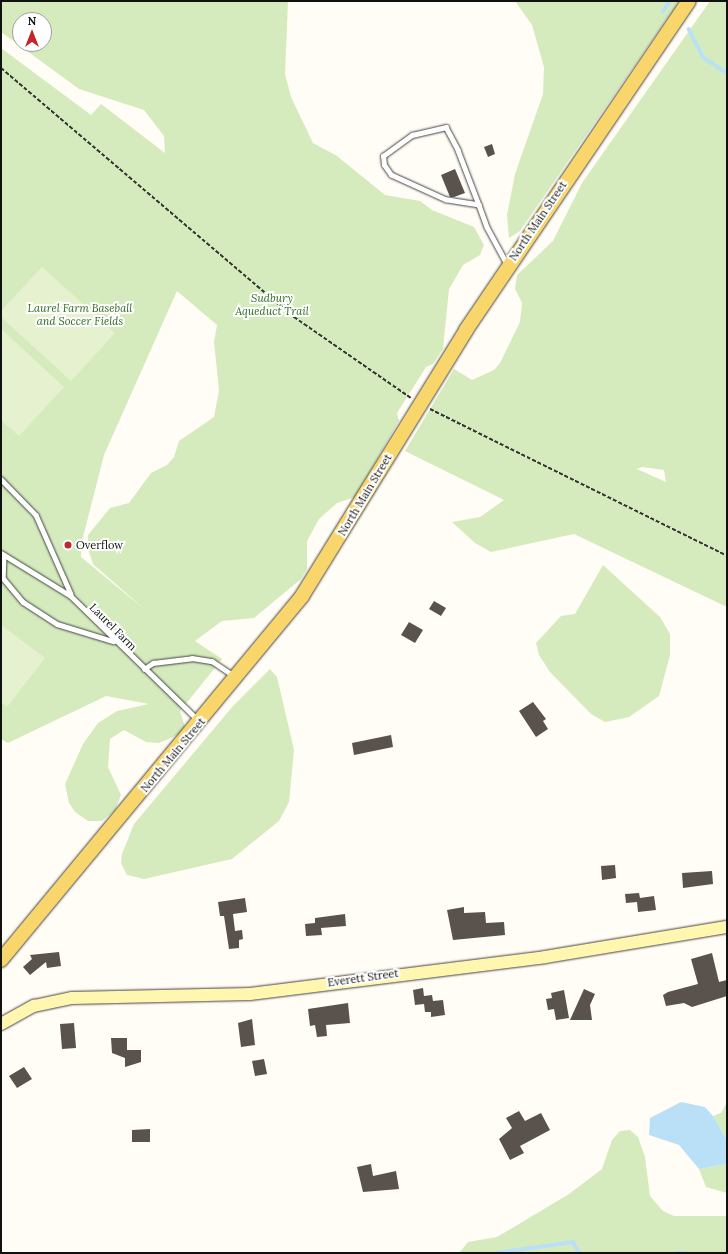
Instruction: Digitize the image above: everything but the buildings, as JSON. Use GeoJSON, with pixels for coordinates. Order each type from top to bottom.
{"type":"FeatureCollection","features":[{"type":"Feature","properties":{"kind":"main road","name":"North Main Street"},"geometry":{"type":"LineString","coordinates":[[1,960],[237,679],[302,596],[420,404],[508,265],[689,1]]}},
{"type":"Feature","properties":{"kind":"street","name":"Everett Street"},"geometry":{"type":"LineString","coordinates":[[1,1024],[34,1006],[72,998],[250,994],[545,957],[727,927]]}},
{"type":"Feature","properties":{"kind":"lane"},"geometry":{"type":"LineString","coordinates":[[479,205],[446,200],[391,175],[384,165],[383,156],[412,135],[446,127],[479,205],[508,265]]}},
{"type":"Feature","properties":{"kind":"lane","name":"Laurel Farm"},"geometry":{"type":"LineString","coordinates":[[1,479],[36,515],[72,596]]}},
{"type":"Feature","properties":{"kind":"lane"},"geometry":{"type":"LineString","coordinates":[[2,554],[3,578],[28,606],[57,624],[114,641]]}},
{"type":"Feature","properties":{"kind":"lane","name":"Laurel Farm"},"geometry":{"type":"LineString","coordinates":[[2,554],[72,596],[114,641],[201,722]]}},
{"type":"Feature","properties":{"kind":"lane"},"geometry":{"type":"LineString","coordinates":[[144,669],[158,662],[192,658],[219,664],[237,679]]}},
{"type":"Feature","properties":{"kind":"path"},"geometry":{"type":"LineString","coordinates":[[1,68],[294,317],[357,364],[420,404],[727,556]]}},
{"type":"Feature","properties":{"kind":"green space"},"geometry":{"type":"Polygon","coordinates":[[[1,1],[288,1],[285,74],[291,97],[313,143],[337,156],[385,195],[420,201],[432,210],[474,227],[484,245],[480,255],[463,265],[449,289],[443,349],[433,364],[426,367],[397,413],[399,421],[355,497],[337,503],[319,519],[307,541],[307,569],[301,579],[254,618],[222,621],[195,641],[222,659],[180,711],[185,727],[182,733],[159,743],[146,742],[124,730],[110,739],[108,767],[121,795],[115,810],[102,821],[88,821],[75,812],[69,803],[65,784],[83,744],[98,723],[117,711],[149,704],[106,696],[8,743],[1,739],[1,48],[91,115],[101,104],[165,153],[164,136],[144,110],[79,89],[28,52],[52,52],[52,12],[12,12],[12,40],[1,32],[1,1]],[[177,291],[104,455],[81,545],[81,557],[144,609],[93,564],[88,549],[88,535],[110,508],[129,503],[151,473],[167,465],[174,457],[179,441],[214,417],[219,390],[214,342],[217,325],[177,291]]]}},
{"type":"Feature","properties":{"kind":"green space"},"geometry":{"type":"Polygon","coordinates":[[[515,1],[679,1],[520,231],[509,238],[507,215],[515,174],[543,94],[544,67],[532,25],[515,1]]]}},
{"type":"Feature","properties":{"kind":"green space"},"geometry":{"type":"Polygon","coordinates":[[[710,1],[727,1],[727,607],[574,534],[491,552],[475,543],[452,522],[480,517],[504,500],[405,451],[454,369],[472,380],[494,370],[500,363],[520,322],[522,303],[515,289],[517,275],[553,241],[582,183],[710,1]],[[642,467],[637,469],[666,482],[664,470],[642,467]]]}},
{"type":"Feature","properties":{"kind":"green space","name":"Laurel Farm Baseball and Soccer Fields"},"geometry":{"type":"Polygon","coordinates":[[[42,267],[115,333],[71,381],[1,317],[1,311],[42,267]]]}},
{"type":"Feature","properties":{"kind":"green space"},"geometry":{"type":"Polygon","coordinates":[[[1,329],[64,387],[19,436],[1,420],[1,329]]]}},
{"type":"Feature","properties":{"kind":"green space"},"geometry":{"type":"Polygon","coordinates":[[[603,565],[660,617],[670,634],[670,655],[659,696],[629,717],[605,722],[591,714],[550,672],[539,655],[536,643],[561,616],[575,614],[603,565]]]}},
{"type":"Feature","properties":{"kind":"green space"},"geometry":{"type":"Polygon","coordinates":[[[1,625],[45,658],[7,707],[1,702],[1,625]]]}},
{"type":"Feature","properties":{"kind":"green space"},"geometry":{"type":"Polygon","coordinates":[[[270,669],[277,677],[294,750],[289,802],[279,821],[232,859],[144,879],[127,875],[121,863],[122,854],[134,824],[233,706],[270,669]]]}},
{"type":"Feature","properties":{"kind":"green space"},"geometry":{"type":"Polygon","coordinates":[[[727,1102],[727,1140],[713,1116],[721,1113],[727,1102]]]}},
{"type":"Feature","properties":{"kind":"green space"},"geometry":{"type":"Polygon","coordinates":[[[630,1130],[638,1137],[645,1157],[650,1196],[663,1211],[674,1216],[727,1216],[727,1253],[459,1253],[468,1242],[497,1237],[569,1194],[602,1169],[612,1140],[620,1131],[630,1130]]]}},
{"type":"Feature","properties":{"kind":"green space"},"geometry":{"type":"Polygon","coordinates":[[[727,1164],[727,1193],[706,1187],[699,1169],[727,1164]]]}},
{"type":"Feature","properties":{"kind":"water"},"geometry":{"type":"Polygon","coordinates":[[[681,1102],[705,1107],[713,1116],[727,1140],[727,1164],[699,1169],[679,1145],[649,1135],[650,1118],[681,1102]]]}},
{"type":"Feature","properties":{"kind":"waterway"},"geometry":{"type":"LineString","coordinates":[[663,12],[670,1]]}},
{"type":"Feature","properties":{"kind":"waterway"},"geometry":{"type":"LineString","coordinates":[[689,29],[703,57],[727,73]]}},
{"type":"Feature","properties":{"kind":"waterway"},"geometry":{"type":"LineString","coordinates":[[497,1253],[573,1242],[580,1253]]}},
{"type":"Feature","properties":{"kind":"waterway"},"geometry":{"type":"LineString","coordinates":[[677,1253],[685,1253]]}},
{"type":"Feature","properties":{"kind":"place","name":"Overflow"},"geometry":{"type":"Point","coordinates":[68,545]}},
{"type":"Feature","properties":{"kind":"park label","name":"Sudbury Aqueduct Trail"},"geometry":{"type":"Point","coordinates":[272,305]}}]}
